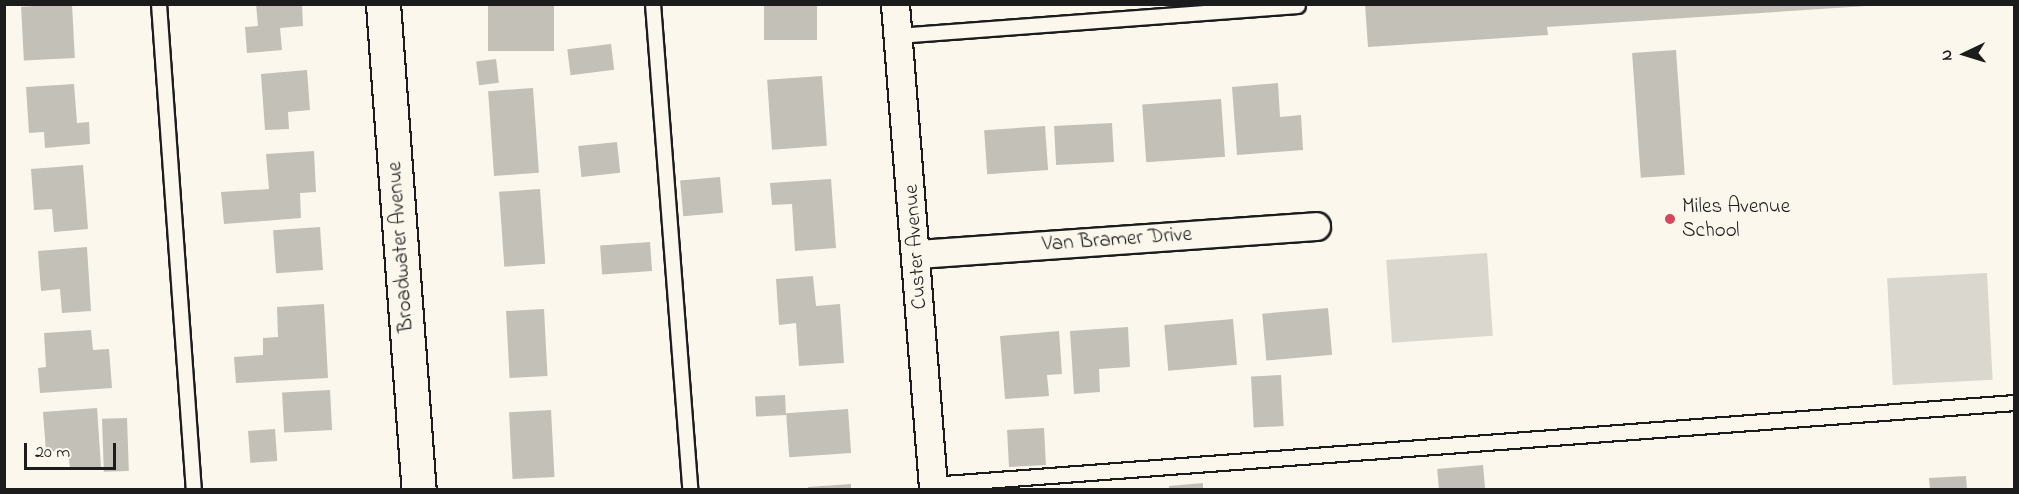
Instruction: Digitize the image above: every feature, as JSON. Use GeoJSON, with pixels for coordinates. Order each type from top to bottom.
{"type":"FeatureCollection","features":[{"type":"Feature","properties":{"kind":"main road","name":"Broadwater Avenue"},"geometry":{"type":"LineString","coordinates":[[383,4],[418,489]]}},
{"type":"Feature","properties":{"kind":"street","name":"Custer Avenue"},"geometry":{"type":"LineString","coordinates":[[895,4],[917,254],[933,487]]}},
{"type":"Feature","properties":{"kind":"street","name":"Van Bramer Drive"},"geometry":{"type":"LineString","coordinates":[[917,254],[1317,226]]}},
{"type":"Feature","properties":{"kind":"lane"},"geometry":{"type":"LineString","coordinates":[[159,4],[194,489]]}},
{"type":"Feature","properties":{"kind":"lane"},"geometry":{"type":"LineString","coordinates":[[653,4],[690,489]]}},
{"type":"Feature","properties":{"kind":"lane"},"geometry":{"type":"LineString","coordinates":[[898,36],[1298,6]]}},
{"type":"Feature","properties":{"kind":"lane"},"geometry":{"type":"LineString","coordinates":[[933,487],[2014,403]]}},
{"type":"Feature","properties":{"kind":"shaded area"},"geometry":{"type":"Polygon","coordinates":[[[1487,253],[1493,336],[1392,343],[1386,260],[1487,253]]]}},
{"type":"Feature","properties":{"kind":"shaded area"},"geometry":{"type":"Polygon","coordinates":[[[1987,273],[1993,380],[1893,385],[1887,278],[1987,273]]]}},
{"type":"Feature","properties":{"kind":"building"},"geometry":{"type":"Polygon","coordinates":[[[72,4],[75,58],[24,61],[21,7],[72,4]]]}},
{"type":"Feature","properties":{"kind":"building"},"geometry":{"type":"Polygon","coordinates":[[[256,4],[302,4],[303,26],[280,28],[282,50],[247,53],[245,27],[258,26],[256,4]]]}},
{"type":"Feature","properties":{"kind":"building"},"geometry":{"type":"Polygon","coordinates":[[[488,4],[554,4],[554,51],[488,51],[488,4]]]}},
{"type":"Feature","properties":{"kind":"building"},"geometry":{"type":"Polygon","coordinates":[[[764,4],[817,4],[817,40],[764,40],[764,4]]]}},
{"type":"Feature","properties":{"kind":"building"},"geometry":{"type":"Polygon","coordinates":[[[1365,4],[1866,4],[1866,6],[1547,27],[1548,35],[1368,47],[1365,4]]]}},
{"type":"Feature","properties":{"kind":"building"},"geometry":{"type":"Polygon","coordinates":[[[611,44],[614,70],[570,75],[567,49],[611,44]]]}},
{"type":"Feature","properties":{"kind":"building"},"geometry":{"type":"Polygon","coordinates":[[[1676,50],[1685,175],[1641,178],[1632,53],[1676,50]]]}},
{"type":"Feature","properties":{"kind":"building"},"geometry":{"type":"Polygon","coordinates":[[[496,59],[499,83],[479,85],[476,61],[496,59]]]}},
{"type":"Feature","properties":{"kind":"building"},"geometry":{"type":"Polygon","coordinates":[[[307,70],[310,110],[288,112],[289,129],[265,130],[261,74],[307,70]]]}},
{"type":"Feature","properties":{"kind":"building"},"geometry":{"type":"Polygon","coordinates":[[[822,76],[827,146],[772,150],[767,80],[822,76]]]}},
{"type":"Feature","properties":{"kind":"building"},"geometry":{"type":"Polygon","coordinates":[[[1278,83],[1280,117],[1301,115],[1303,150],[1237,155],[1232,87],[1278,83]]]}},
{"type":"Feature","properties":{"kind":"building"},"geometry":{"type":"Polygon","coordinates":[[[74,84],[77,123],[89,122],[90,144],[45,148],[44,132],[29,133],[26,87],[74,84]]]}},
{"type":"Feature","properties":{"kind":"building"},"geometry":{"type":"Polygon","coordinates":[[[533,88],[539,173],[494,176],[488,91],[533,88]]]}},
{"type":"Feature","properties":{"kind":"building"},"geometry":{"type":"Polygon","coordinates":[[[1221,99],[1225,157],[1146,162],[1142,105],[1221,99]]]}},
{"type":"Feature","properties":{"kind":"building"},"geometry":{"type":"Polygon","coordinates":[[[1112,123],[1114,162],[1056,165],[1054,126],[1112,123]]]}},
{"type":"Feature","properties":{"kind":"building"},"geometry":{"type":"Polygon","coordinates":[[[1045,126],[1048,170],[987,174],[984,130],[1045,126]]]}},
{"type":"Feature","properties":{"kind":"building"},"geometry":{"type":"Polygon","coordinates":[[[617,142],[620,173],[581,177],[578,146],[617,142]]]}},
{"type":"Feature","properties":{"kind":"building"},"geometry":{"type":"Polygon","coordinates":[[[314,151],[316,192],[300,193],[301,218],[224,224],[221,192],[269,189],[266,154],[314,151]]]}},
{"type":"Feature","properties":{"kind":"building"},"geometry":{"type":"Polygon","coordinates":[[[83,165],[88,229],[54,232],[52,209],[34,210],[31,169],[83,165]]]}},
{"type":"Feature","properties":{"kind":"building"},"geometry":{"type":"Polygon","coordinates":[[[720,177],[723,213],[683,216],[680,180],[720,177]]]}},
{"type":"Feature","properties":{"kind":"building"},"geometry":{"type":"Polygon","coordinates":[[[831,179],[836,248],[795,251],[792,204],[772,205],[770,183],[831,179]]]}},
{"type":"Feature","properties":{"kind":"building"},"geometry":{"type":"Polygon","coordinates":[[[540,189],[545,264],[504,267],[499,192],[540,189]]]}},
{"type":"Feature","properties":{"kind":"building"},"geometry":{"type":"Polygon","coordinates":[[[320,227],[323,270],[276,273],[273,230],[320,227]]]}},
{"type":"Feature","properties":{"kind":"building"},"geometry":{"type":"Polygon","coordinates":[[[650,242],[652,271],[602,274],[600,245],[650,242]]]}},
{"type":"Feature","properties":{"kind":"building"},"geometry":{"type":"Polygon","coordinates":[[[87,247],[91,311],[62,313],[60,289],[41,291],[38,251],[87,247]]]}},
{"type":"Feature","properties":{"kind":"building"},"geometry":{"type":"Polygon","coordinates":[[[813,276],[816,306],[840,304],[844,363],[799,366],[796,323],[779,325],[776,279],[813,276]]]}},
{"type":"Feature","properties":{"kind":"building"},"geometry":{"type":"Polygon","coordinates":[[[324,304],[328,378],[236,383],[234,357],[263,355],[263,338],[278,337],[277,307],[324,304]]]}},
{"type":"Feature","properties":{"kind":"building"},"geometry":{"type":"Polygon","coordinates":[[[1328,308],[1332,355],[1266,361],[1262,314],[1328,308]]]}},
{"type":"Feature","properties":{"kind":"building"},"geometry":{"type":"Polygon","coordinates":[[[544,309],[548,376],[510,378],[506,311],[544,309]]]}},
{"type":"Feature","properties":{"kind":"building"},"geometry":{"type":"Polygon","coordinates":[[[1233,319],[1237,365],[1168,371],[1164,325],[1233,319]]]}},
{"type":"Feature","properties":{"kind":"building"},"geometry":{"type":"Polygon","coordinates":[[[1128,327],[1130,367],[1099,369],[1100,392],[1074,394],[1070,331],[1128,327]]]}},
{"type":"Feature","properties":{"kind":"building"},"geometry":{"type":"Polygon","coordinates":[[[91,330],[93,350],[109,349],[112,388],[40,393],[38,368],[46,367],[44,333],[91,330]]]}},
{"type":"Feature","properties":{"kind":"building"},"geometry":{"type":"Polygon","coordinates":[[[1059,331],[1062,374],[1047,375],[1049,396],[1005,399],[1000,336],[1059,331]]]}},
{"type":"Feature","properties":{"kind":"building"},"geometry":{"type":"Polygon","coordinates":[[[1281,375],[1284,426],[1254,428],[1251,377],[1281,375]]]}},
{"type":"Feature","properties":{"kind":"building"},"geometry":{"type":"Polygon","coordinates":[[[330,390],[332,430],[284,432],[282,393],[330,390]]]}},
{"type":"Feature","properties":{"kind":"building"},"geometry":{"type":"Polygon","coordinates":[[[785,395],[786,415],[756,417],[755,397],[785,395]]]}},
{"type":"Feature","properties":{"kind":"building"},"geometry":{"type":"Polygon","coordinates":[[[97,408],[101,467],[70,469],[68,450],[46,452],[43,412],[97,408]]]}},
{"type":"Feature","properties":{"kind":"building"},"geometry":{"type":"Polygon","coordinates":[[[848,409],[851,453],[789,457],[786,413],[848,409]]]}},
{"type":"Feature","properties":{"kind":"building"},"geometry":{"type":"Polygon","coordinates":[[[551,410],[555,477],[513,479],[509,412],[551,410]]]}},
{"type":"Feature","properties":{"kind":"building"},"geometry":{"type":"Polygon","coordinates":[[[127,418],[129,471],[104,472],[102,419],[127,418]]]}},
{"type":"Feature","properties":{"kind":"building"},"geometry":{"type":"Polygon","coordinates":[[[1044,428],[1046,465],[1009,467],[1007,430],[1044,428]]]}},
{"type":"Feature","properties":{"kind":"building"},"geometry":{"type":"Polygon","coordinates":[[[275,429],[277,461],[250,463],[248,431],[275,429]]]}},
{"type":"Feature","properties":{"kind":"building"},"geometry":{"type":"Polygon","coordinates":[[[1483,465],[1485,490],[1439,490],[1437,469],[1483,465]]]}},
{"type":"Feature","properties":{"kind":"building"},"geometry":{"type":"Polygon","coordinates":[[[1966,476],[1967,490],[1930,490],[1929,478],[1966,476]]]}},
{"type":"Feature","properties":{"kind":"building"},"geometry":{"type":"Polygon","coordinates":[[[1203,483],[1203,490],[1169,490],[1169,486],[1203,483]]]}},
{"type":"Feature","properties":{"kind":"building"},"geometry":{"type":"Polygon","coordinates":[[[851,484],[851,490],[809,490],[808,487],[851,484]]]}},
{"type":"Feature","properties":{"kind":"place","name":"Miles Avenue School"},"geometry":{"type":"Point","coordinates":[1670,219]}}]}
